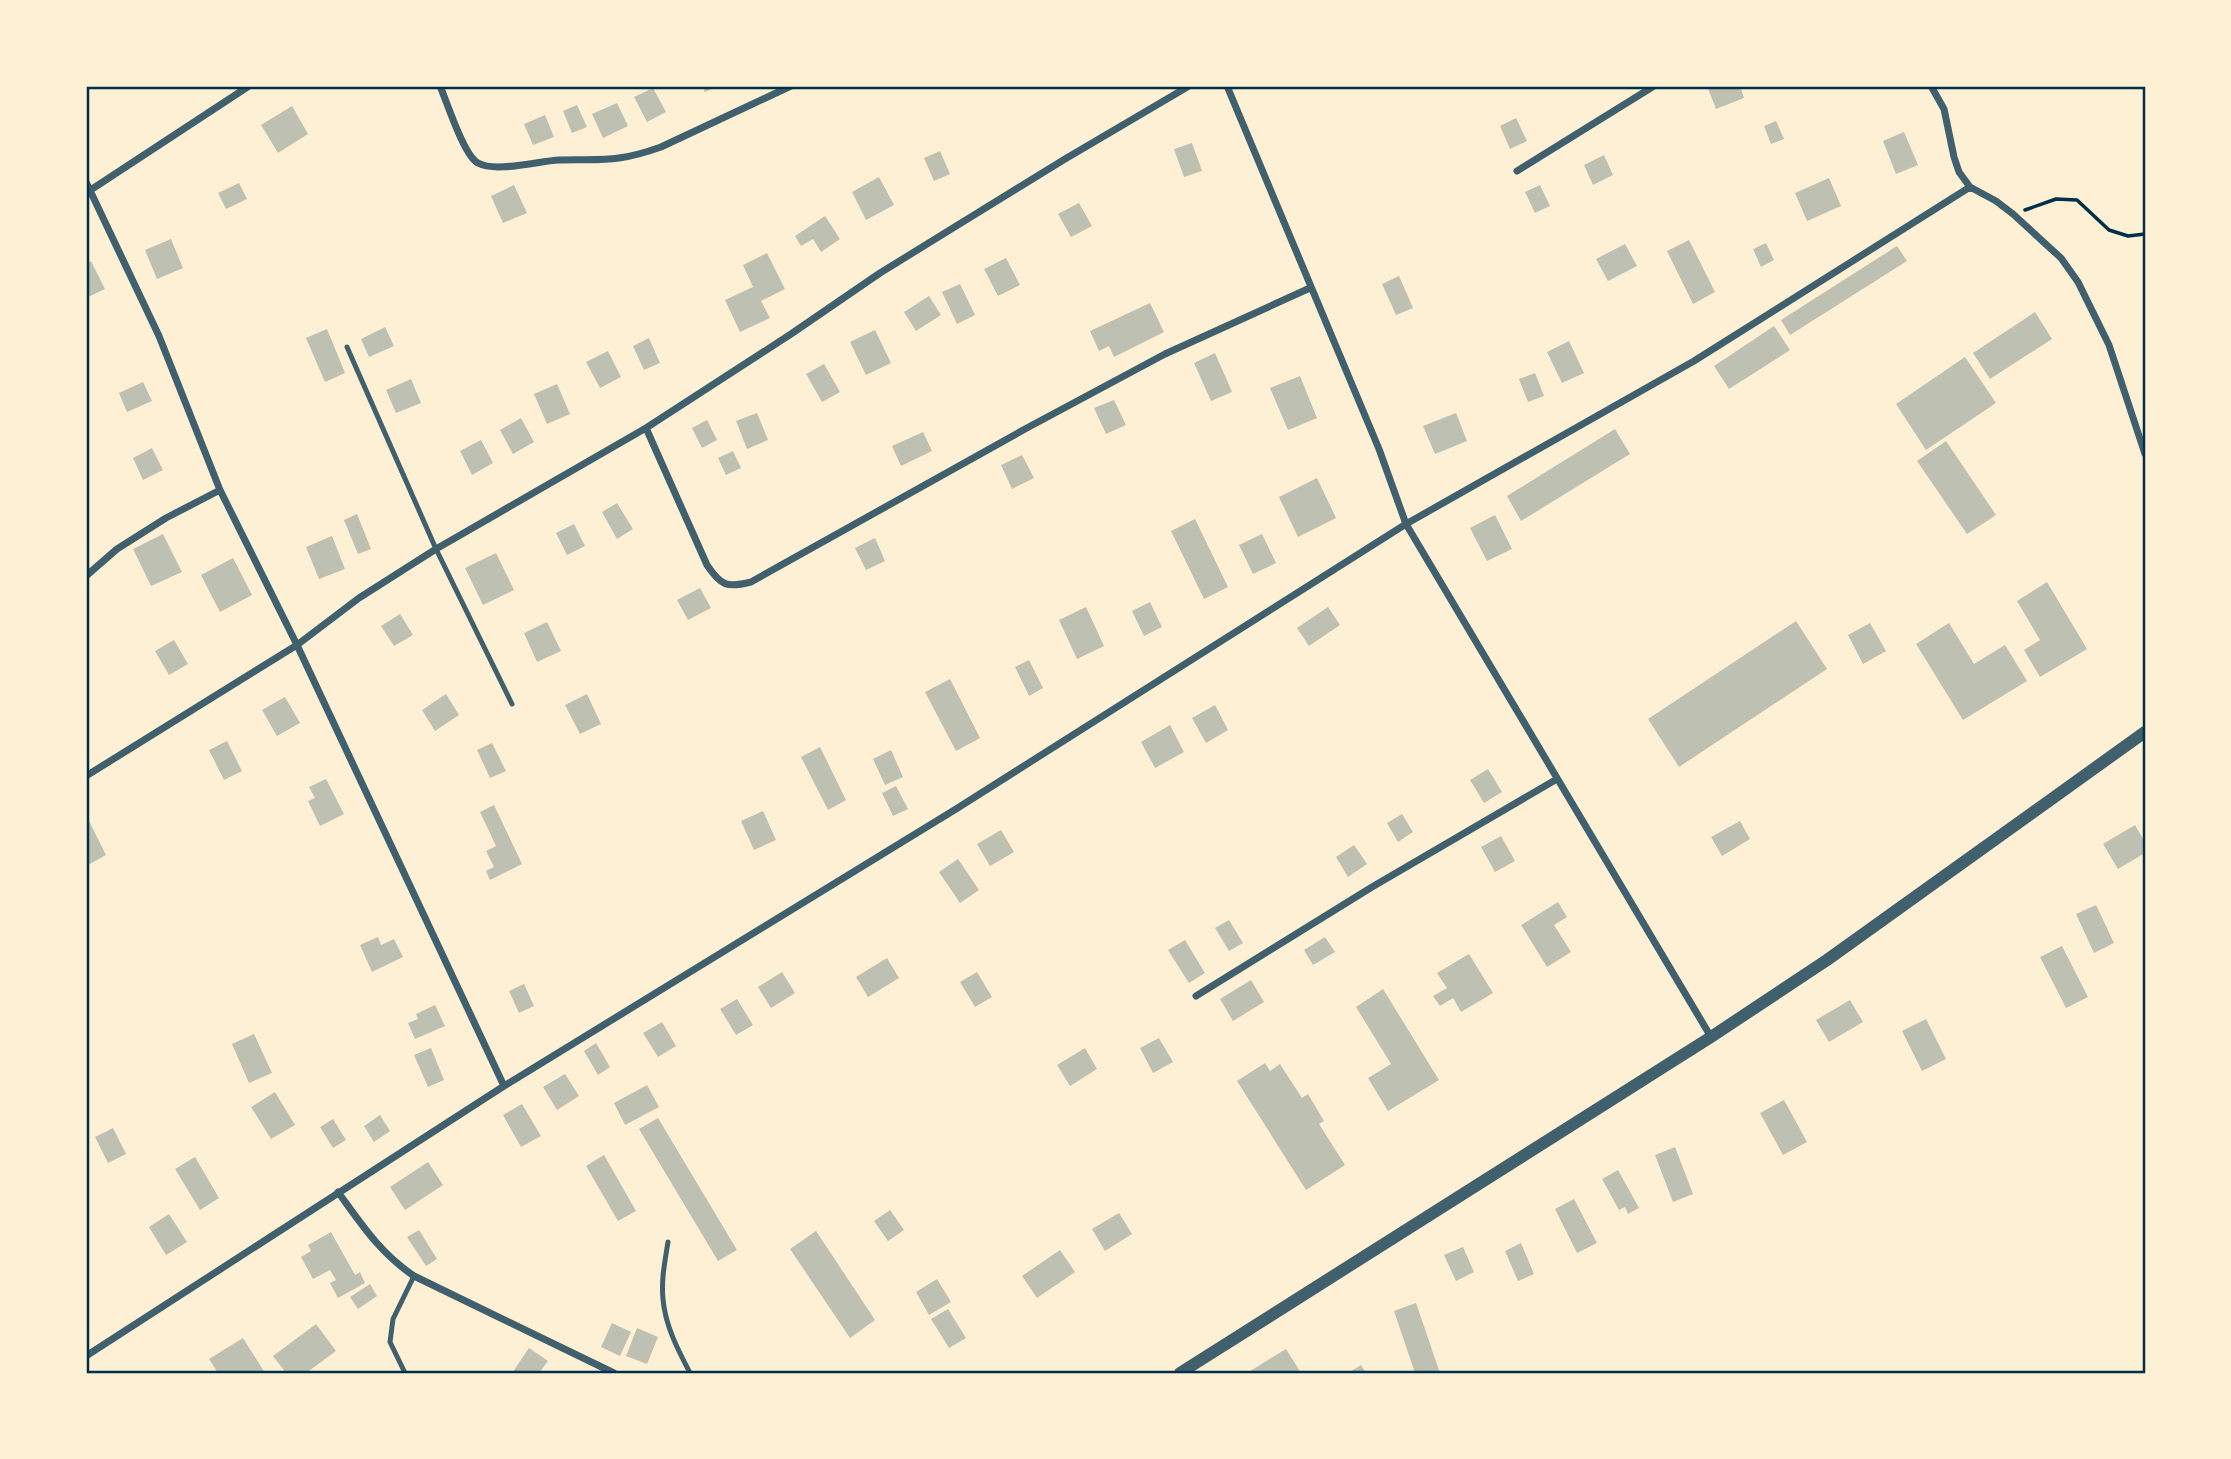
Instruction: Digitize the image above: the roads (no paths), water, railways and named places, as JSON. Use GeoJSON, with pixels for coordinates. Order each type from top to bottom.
{"type":"FeatureCollection","features":[{"type":"Feature","properties":{"kind":"street"},"geometry":{"type":"LineString","coordinates":[[88,192],[249,86]]}},
{"type":"Feature","properties":{"kind":"street"},"geometry":{"type":"LineString","coordinates":[[440,86],[465,148],[478,163],[495,167],[559,160],[620,158],[641,154],[791,86]]}},
{"type":"Feature","properties":{"kind":"street"},"geometry":{"type":"LineString","coordinates":[[86,776],[297,645],[359,598],[436,549],[646,428],[880,273],[1189,86]]}},
{"type":"Feature","properties":{"kind":"street"},"geometry":{"type":"LineString","coordinates":[[1227,86],[1379,449],[1406,524],[1711,1037]]}},
{"type":"Feature","properties":{"kind":"street"},"geometry":{"type":"LineString","coordinates":[[1517,171],[1654,86]]}},
{"type":"Feature","properties":{"kind":"street"},"geometry":{"type":"LineString","coordinates":[[1931,86],[1944,109],[1959,172],[1970,187],[2014,214],[2061,258],[2078,282],[2109,345],[2145,454]]}},
{"type":"Feature","properties":{"kind":"street"},"geometry":{"type":"LineString","coordinates":[[86,182],[88,192],[159,336],[220,490],[297,645],[504,1086]]}},
{"type":"Feature","properties":{"kind":"street"},"geometry":{"type":"LineString","coordinates":[[86,1356],[504,1086],[968,802],[1406,524],[1694,361],[1970,187]]}},
{"type":"Feature","properties":{"kind":"street"},"geometry":{"type":"LineString","coordinates":[[646,428],[707,565],[721,582],[738,586],[751,582],[1165,354],[1310,288]]}},
{"type":"Feature","properties":{"kind":"street"},"geometry":{"type":"LineString","coordinates":[[86,576],[117,549],[166,518],[220,490]]}},
{"type":"Feature","properties":{"kind":"street"},"geometry":{"type":"LineString","coordinates":[[1181,1373],[1711,1037],[1827,960],[2145,732]]}},
{"type":"Feature","properties":{"kind":"street"},"geometry":{"type":"LineString","coordinates":[[1196,996],[1372,887],[1557,779]]}},
{"type":"Feature","properties":{"kind":"street"},"geometry":{"type":"LineString","coordinates":[[338,1192],[378,1247],[414,1276],[614,1373]]}},
{"type":"Feature","properties":{"kind":"lane"},"geometry":{"type":"LineString","coordinates":[[347,347],[436,549],[512,704]]}},
{"type":"Feature","properties":{"kind":"lane"},"geometry":{"type":"LineString","coordinates":[[668,1242],[663,1274],[663,1299],[676,1344],[690,1373]]}},
{"type":"Feature","properties":{"kind":"lane"},"geometry":{"type":"LineString","coordinates":[[405,1373],[390,1342],[393,1319],[414,1276]]}}]}
